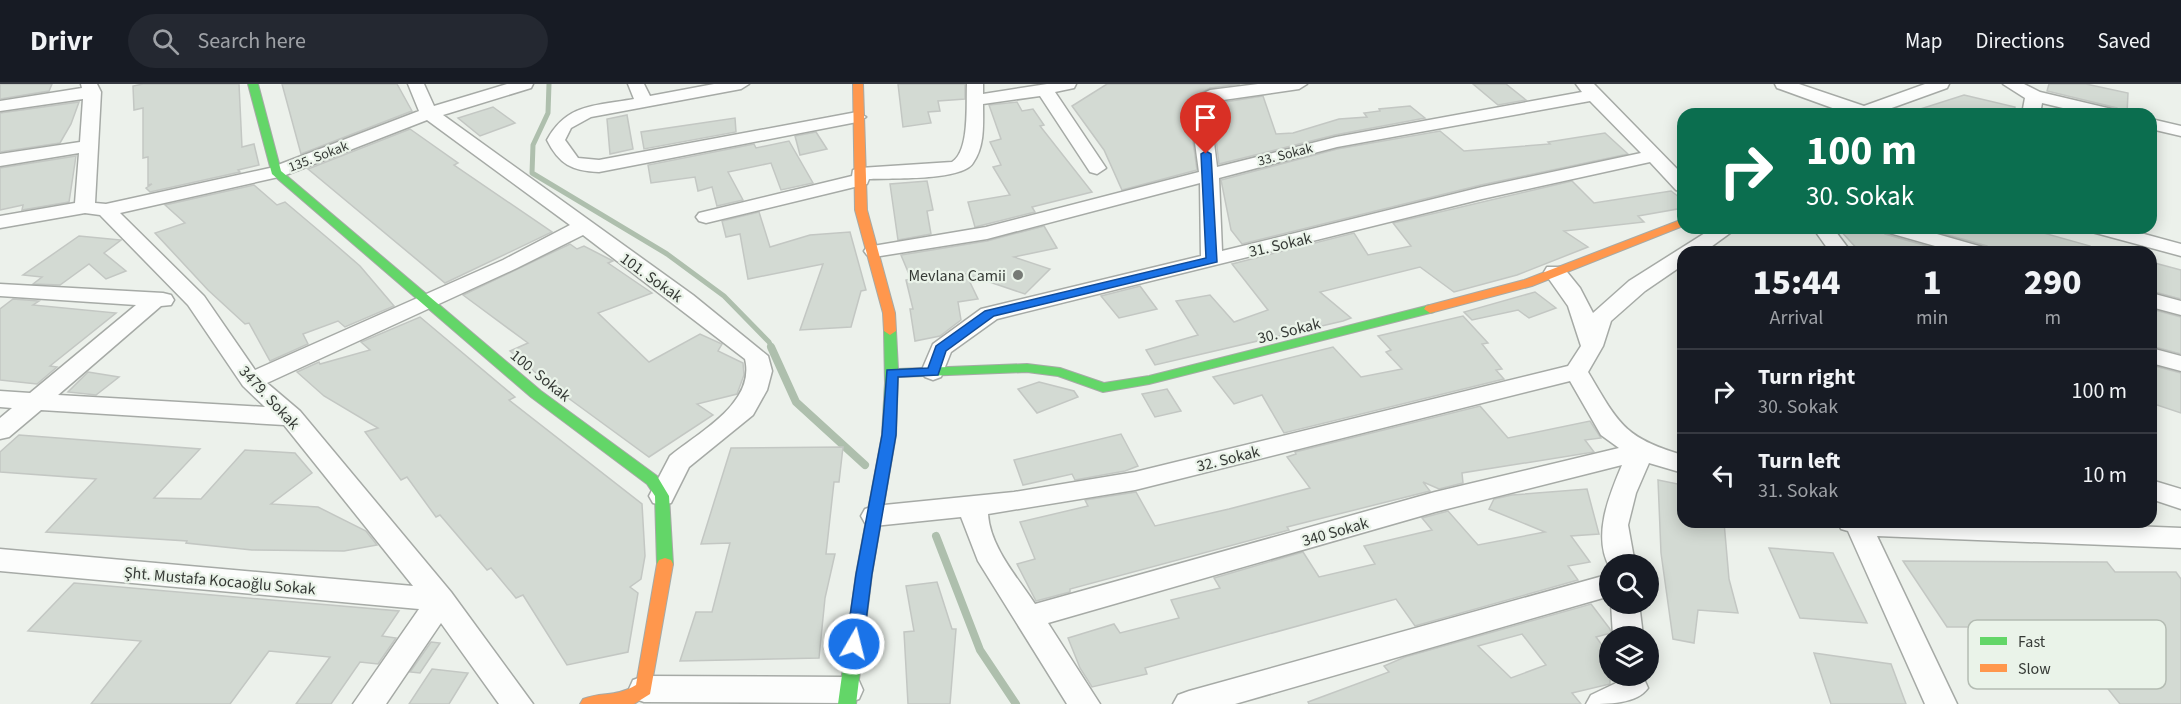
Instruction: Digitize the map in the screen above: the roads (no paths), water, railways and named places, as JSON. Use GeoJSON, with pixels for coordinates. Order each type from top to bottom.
{"type":"FeatureCollection","features":[{"type":"Feature","properties":{"kind":"street"},"geometry":{"type":"LineString","coordinates":[[253,84],[276,172]]}},
{"type":"Feature","properties":{"kind":"street","name":"101. Sokak"},"geometry":{"type":"LineString","coordinates":[[416,84],[429,113],[756,356],[760,371],[755,390],[744,409],[679,462],[662,496]]}},
{"type":"Feature","properties":{"kind":"street","name":"135. Sokak"},"geometry":{"type":"LineString","coordinates":[[0,222],[96,209],[276,172],[429,113],[524,84]]}},
{"type":"Feature","properties":{"kind":"street"},"geometry":{"type":"LineString","coordinates":[[636,84],[644,103]]}},
{"type":"Feature","properties":{"kind":"street"},"geometry":{"type":"LineString","coordinates":[[741,84],[586,113],[564,125],[555,140],[565,158],[586,166],[599,166],[857,117]]}},
{"type":"Feature","properties":{"kind":"street"},"geometry":{"type":"LineString","coordinates":[[589,704],[624,701],[644,688],[848,697],[864,574],[889,435],[892,373],[889,312],[861,210],[858,84]]}},
{"type":"Feature","properties":{"kind":"street"},"geometry":{"type":"LineString","coordinates":[[706,217],[860,177],[957,167],[964,162],[974,136],[975,92],[1045,90],[1068,84]]}},
{"type":"Feature","properties":{"kind":"street"},"geometry":{"type":"LineString","coordinates":[[1212,260],[1209,174],[1200,113],[1202,99],[1210,95],[1299,84]]}},
{"type":"Feature","properties":{"kind":"street"},"geometry":{"type":"LineString","coordinates":[[1783,84],[1848,108]]}},
{"type":"Feature","properties":{"kind":"street"},"geometry":{"type":"LineString","coordinates":[[1871,108],[1941,84]]}},
{"type":"Feature","properties":{"kind":"street"},"geometry":{"type":"LineString","coordinates":[[2011,84],[2034,96],[2085,108]]}},
{"type":"Feature","properties":{"kind":"street"},"geometry":{"type":"LineString","coordinates":[[0,106],[91,88],[89,146],[96,209]]}},
{"type":"Feature","properties":{"kind":"street"},"geometry":{"type":"LineString","coordinates":[[1045,90],[1097,168]]}},
{"type":"Feature","properties":{"kind":"street"},"geometry":{"type":"LineString","coordinates":[[1589,90],[1677,180]]}},
{"type":"Feature","properties":{"kind":"street","name":"33. Sokak"},"geometry":{"type":"LineString","coordinates":[[874,251],[987,233],[1336,142],[1589,90]]}},
{"type":"Feature","properties":{"kind":"street"},"geometry":{"type":"LineString","coordinates":[[2032,108],[2034,96]]}},
{"type":"Feature","properties":{"kind":"street"},"geometry":{"type":"LineString","coordinates":[[2157,125],[2181,131]]}},
{"type":"Feature","properties":{"kind":"street"},"geometry":{"type":"LineString","coordinates":[[0,160],[89,146]]}},
{"type":"Feature","properties":{"kind":"street","name":"31. Sokak"},"geometry":{"type":"LineString","coordinates":[[933,372],[940,349],[989,314],[1482,194],[1653,156]]}},
{"type":"Feature","properties":{"kind":"street","name":"100. Sokak"},"geometry":{"type":"LineString","coordinates":[[276,172],[536,394],[652,480],[662,496]]}},
{"type":"Feature","properties":{"kind":"street","name":"3479. Sokak"},"geometry":{"type":"LineString","coordinates":[[96,209],[196,301],[251,381],[291,417],[441,600],[517,704]]}},
{"type":"Feature","properties":{"kind":"street","name":"30. Sokak"},"geometry":{"type":"LineString","coordinates":[[892,373],[1027,368],[1060,372],[1103,388],[1213,366],[1528,283],[1677,224]]}},
{"type":"Feature","properties":{"kind":"street"},"geometry":{"type":"LineString","coordinates":[[251,381],[427,302],[584,226]]}},
{"type":"Feature","properties":{"kind":"street"},"geometry":{"type":"LineString","coordinates":[[1914,234],[1958,246]]}},
{"type":"Feature","properties":{"kind":"street"},"geometry":{"type":"LineString","coordinates":[[2121,234],[2181,250]]}},
{"type":"Feature","properties":{"kind":"street"},"geometry":{"type":"LineString","coordinates":[[1700,246],[1717,236]]}},
{"type":"Feature","properties":{"kind":"street"},"geometry":{"type":"LineString","coordinates":[[1677,260],[1637,286],[1601,318],[1592,346],[1576,372],[1610,429],[1641,452],[1677,462]]}},
{"type":"Feature","properties":{"kind":"street"},"geometry":{"type":"LineString","coordinates":[[1555,272],[1568,284],[1584,312],[1592,346]]}},
{"type":"Feature","properties":{"kind":"street"},"geometry":{"type":"LineString","coordinates":[[0,290],[196,301]]}},
{"type":"Feature","properties":{"kind":"street"},"geometry":{"type":"LineString","coordinates":[[0,431],[155,300]]}},
{"type":"Feature","properties":{"kind":"street"},"geometry":{"type":"LineString","coordinates":[[2157,302],[2181,308]]}},
{"type":"Feature","properties":{"kind":"street"},"geometry":{"type":"LineString","coordinates":[[2157,357],[2181,364]]}},
{"type":"Feature","properties":{"kind":"street","name":"32. Sokak"},"geometry":{"type":"LineString","coordinates":[[874,516],[1014,502],[1136,481],[1576,372]]}},
{"type":"Feature","properties":{"kind":"street"},"geometry":{"type":"LineString","coordinates":[[0,399],[291,417]]}},
{"type":"Feature","properties":{"kind":"street"},"geometry":{"type":"LineString","coordinates":[[1619,554],[1615,525],[1623,493],[1641,452]]}},
{"type":"Feature","properties":{"kind":"street","name":"340 Sokak"},"geometry":{"type":"LineString","coordinates":[[1030,617],[1435,502],[1641,452]]}},
{"type":"Feature","properties":{"kind":"street"},"geometry":{"type":"LineString","coordinates":[[2157,491],[2181,499]]}},
{"type":"Feature","properties":{"kind":"street"},"geometry":{"type":"LineString","coordinates":[[644,688],[666,556],[662,496]]}},
{"type":"Feature","properties":{"kind":"street"},"geometry":{"type":"LineString","coordinates":[[974,506],[975,522],[988,554],[1084,704]]}},
{"type":"Feature","properties":{"kind":"street"},"geometry":{"type":"LineString","coordinates":[[1857,528],[1941,704]]}},
{"type":"Feature","properties":{"kind":"street"},"geometry":{"type":"LineString","coordinates":[[1945,528],[2179,541]]}},
{"type":"Feature","properties":{"kind":"street","name":"Şht. Mustafa Kocaoğlu Sokak"},"geometry":{"type":"LineString","coordinates":[[0,560],[441,600]]}},
{"type":"Feature","properties":{"kind":"street"},"geometry":{"type":"LineString","coordinates":[[1189,704],[1599,588]]}},
{"type":"Feature","properties":{"kind":"street"},"geometry":{"type":"LineString","coordinates":[[369,704],[441,600]]}},
{"type":"Feature","properties":{"kind":"street"},"geometry":{"type":"LineString","coordinates":[[1602,704],[1633,689]]}},
{"type":"Feature","properties":{"kind":"waterway"},"geometry":{"type":"LineString","coordinates":[[549,84],[548,113],[533,145],[532,173],[667,254],[724,296],[769,342],[772,348]]}},
{"type":"Feature","properties":{"kind":"waterway"},"geometry":{"type":"LineString","coordinates":[[771,347],[796,402],[865,465]]}},
{"type":"Feature","properties":{"kind":"waterway"},"geometry":{"type":"LineString","coordinates":[[936,536],[980,650],[1016,704]]}},
{"type":"Feature","properties":{"kind":"place","name":"Mevlana Camii"},"geometry":{"type":"Point","coordinates":[1018,275]}}]}
